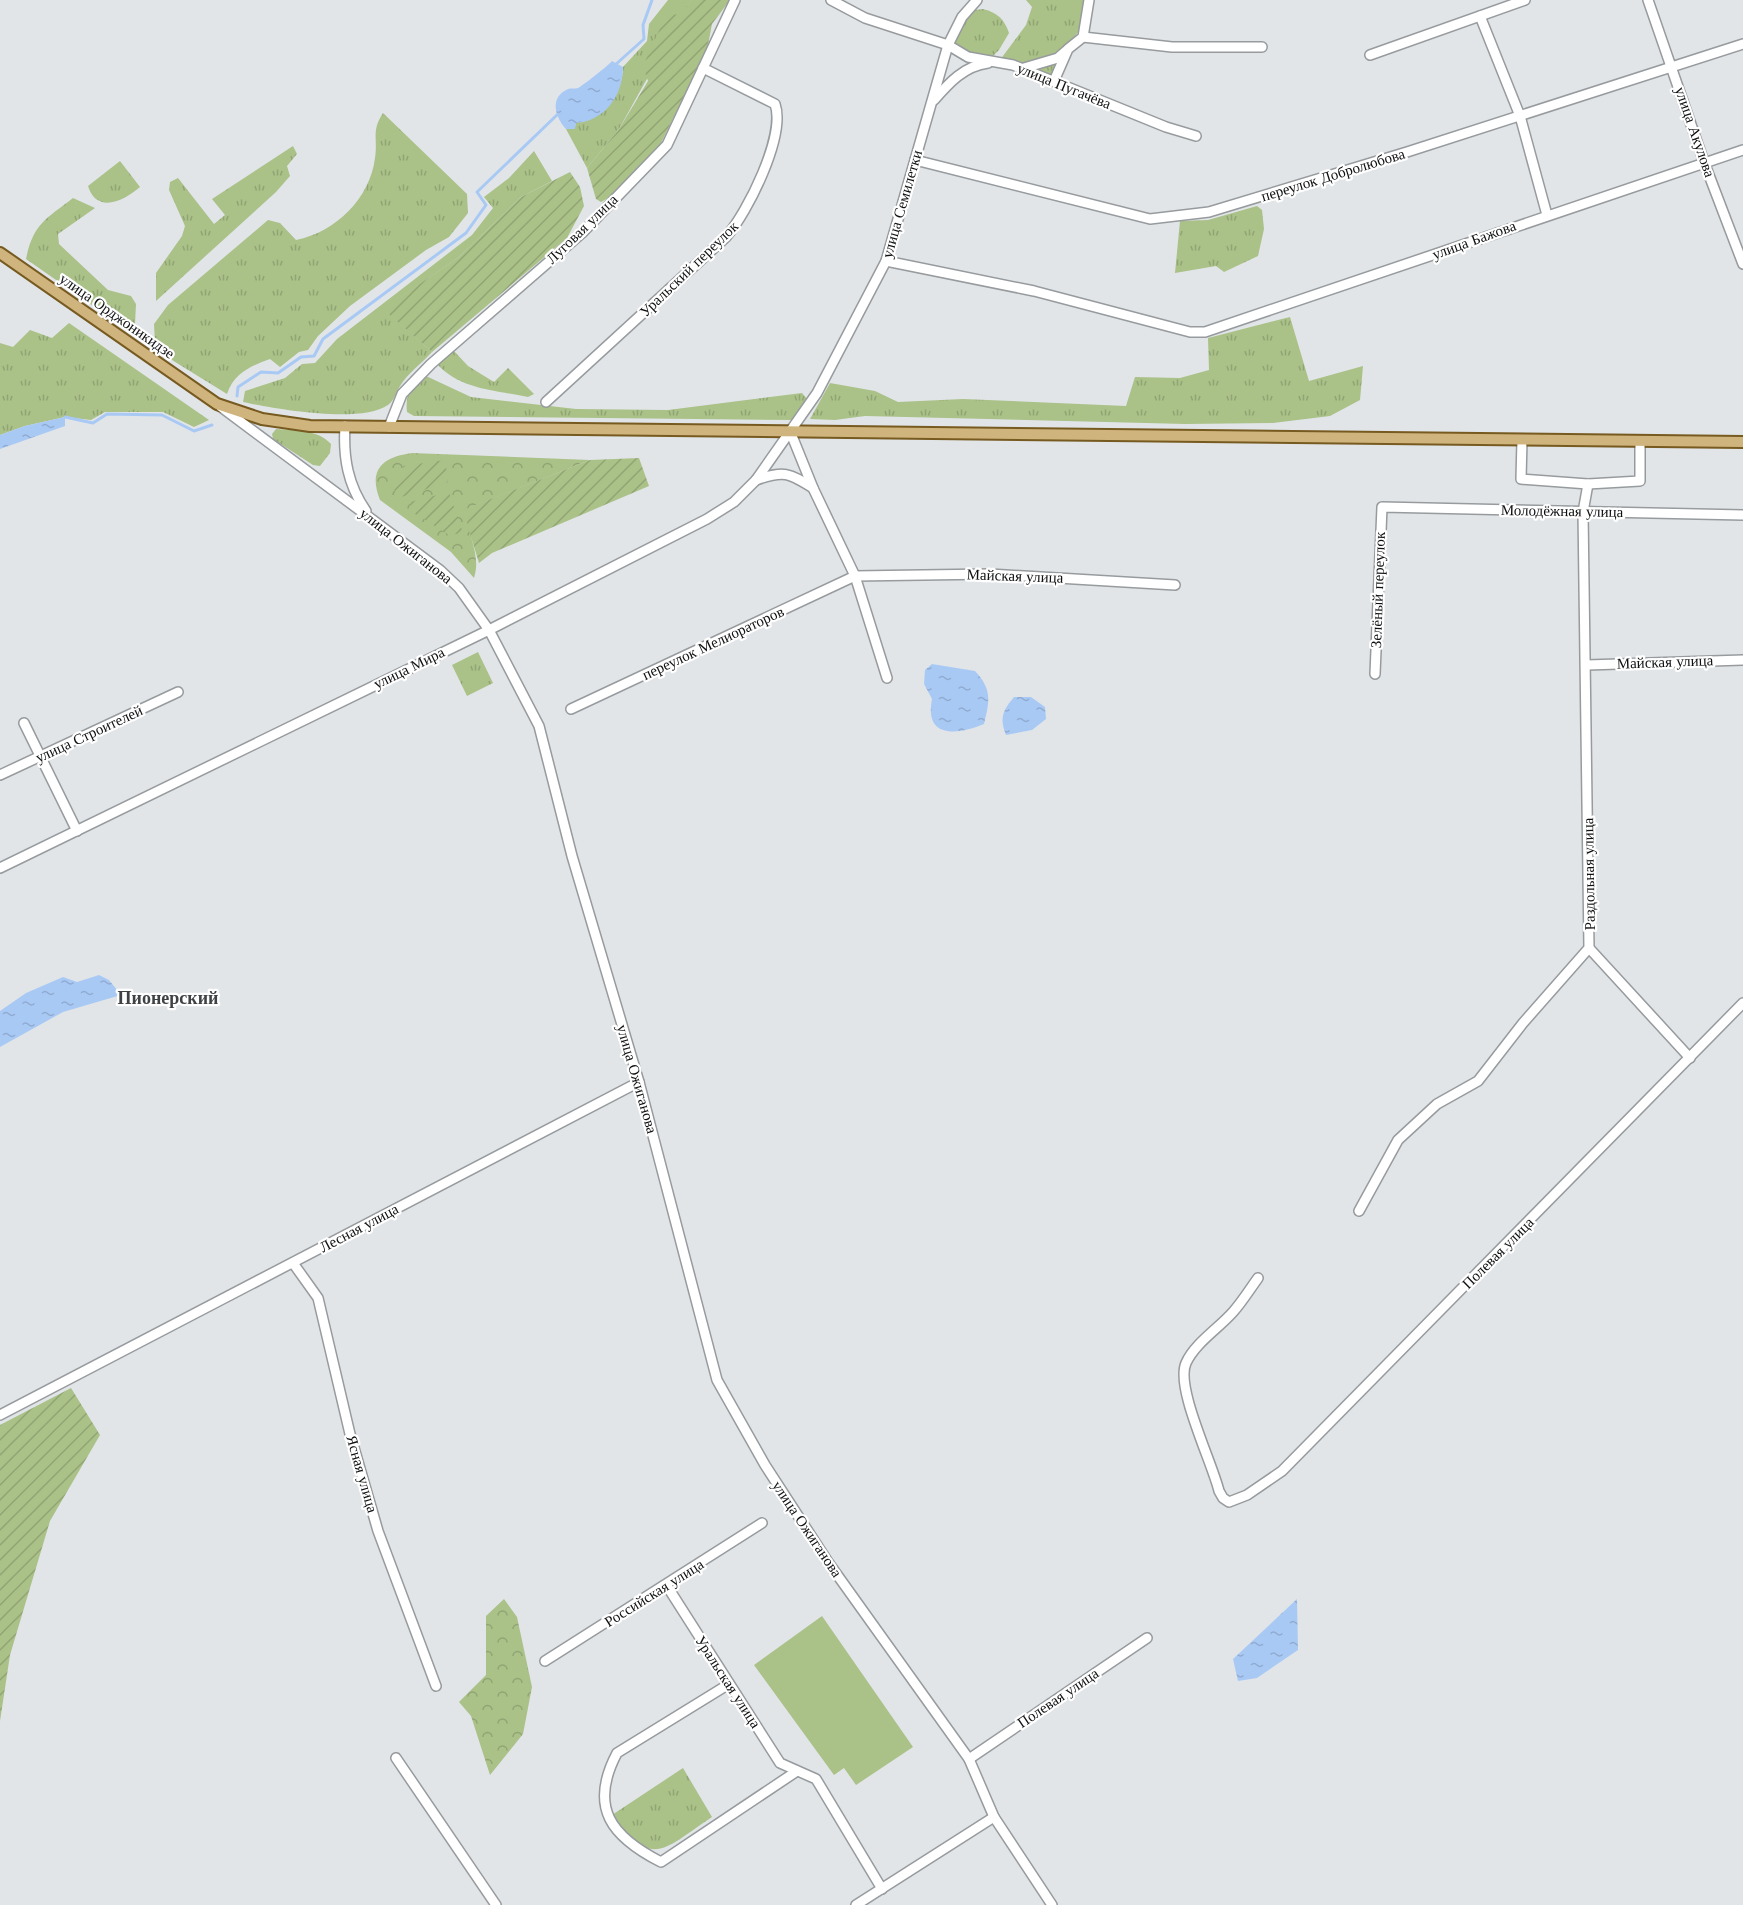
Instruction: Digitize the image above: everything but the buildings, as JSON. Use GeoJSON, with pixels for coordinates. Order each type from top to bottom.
{"type":"FeatureCollection","features":[{"type":"Feature","properties":{"kind":"main road","name":"улица Орджоникидзе"},"geometry":{"type":"LineString","coordinates":[[0,253],[217,404],[286,423],[389,427],[1743,442]]}},
{"type":"Feature","properties":{"kind":"street","name":"Луговая улица"},"geometry":{"type":"LineString","coordinates":[[389,427],[402,394],[431,364],[582,232],[667,145],[735,0]]}},
{"type":"Feature","properties":{"kind":"street","name":"улица Пугачёва"},"geometry":{"type":"LineString","coordinates":[[831,0],[848,4],[865,18],[948,45],[968,57],[1021,68],[1166,127],[1196,136]]}},
{"type":"Feature","properties":{"kind":"street","name":"улица Семилетки"},"geometry":{"type":"LineString","coordinates":[[790,431],[817,393],[886,261],[948,45],[958,24],[977,0]]}},
{"type":"Feature","properties":{"kind":"street"},"geometry":{"type":"LineString","coordinates":[[1021,68],[1030,68],[1058,58],[1083,36],[1089,0]]}},
{"type":"Feature","properties":{"kind":"street"},"geometry":{"type":"LineString","coordinates":[[1370,56],[1525,0]]}},
{"type":"Feature","properties":{"kind":"street","name":"улица Акулова"},"geometry":{"type":"LineString","coordinates":[[1648,0],[1704,162],[1743,264]]}},
{"type":"Feature","properties":{"kind":"street"},"geometry":{"type":"LineString","coordinates":[[1480,16],[1520,116],[1548,215]]}},
{"type":"Feature","properties":{"kind":"street"},"geometry":{"type":"LineString","coordinates":[[1083,36],[1172,47],[1262,47]]}},
{"type":"Feature","properties":{"kind":"street","name":"переулок Добролюбова"},"geometry":{"type":"LineString","coordinates":[[915,160],[1150,219],[1209,212],[1743,44]]}},
{"type":"Feature","properties":{"kind":"street"},"geometry":{"type":"LineString","coordinates":[[1054,81],[1068,49]]}},
{"type":"Feature","properties":{"kind":"street"},"geometry":{"type":"LineString","coordinates":[[932,102],[954,78],[978,64],[994,62]]}},
{"type":"Feature","properties":{"kind":"street","name":"Уральский переулок"},"geometry":{"type":"LineString","coordinates":[[546,402],[740,222],[754,195],[778,128],[779,113],[775,104],[703,68]]}},
{"type":"Feature","properties":{"kind":"street","name":"улица Бажова"},"geometry":{"type":"LineString","coordinates":[[886,261],[1034,291],[1190,332],[1204,332],[1743,150]]}},
{"type":"Feature","properties":{"kind":"street","name":"улица Ожиганова"},"geometry":{"type":"LineString","coordinates":[[217,404],[440,570],[464,595],[489,630],[539,726],[572,856],[639,1082],[717,1380],[765,1465],[828,1562],[969,1759],[994,1817],[1052,1905]]}},
{"type":"Feature","properties":{"kind":"street"},"geometry":{"type":"LineString","coordinates":[[345,426],[344,450],[348,475],[357,498],[371,518]]}},
{"type":"Feature","properties":{"kind":"street"},"geometry":{"type":"LineString","coordinates":[[790,431],[813,488],[855,576],[887,678]]}},
{"type":"Feature","properties":{"kind":"street","name":"улица Мира"},"geometry":{"type":"LineString","coordinates":[[0,868],[489,630],[707,519],[734,502],[756,480],[790,431]]}},
{"type":"Feature","properties":{"kind":"street"},"geometry":{"type":"LineString","coordinates":[[1522,440],[1521,479],[1588,484],[1640,481],[1640,441]]}},
{"type":"Feature","properties":{"kind":"street"},"geometry":{"type":"LineString","coordinates":[[756,480],[776,473],[790,474],[813,488]]}},
{"type":"Feature","properties":{"kind":"street","name":"Раздольная улица"},"geometry":{"type":"LineString","coordinates":[[1359,1211],[1398,1140],[1437,1104],[1478,1081],[1523,1023],[1589,948],[1587,665],[1583,512],[1588,484]]}},
{"type":"Feature","properties":{"kind":"street","name":"Молодёжная улица"},"geometry":{"type":"LineString","coordinates":[[1382,507],[1743,514]]}},
{"type":"Feature","properties":{"kind":"street","name":"Зелёный переулок"},"geometry":{"type":"LineString","coordinates":[[1375,674],[1382,507]]}},
{"type":"Feature","properties":{"kind":"street","name":"Майская улица"},"geometry":{"type":"LineString","coordinates":[[855,576],[990,574],[1175,585]]}},
{"type":"Feature","properties":{"kind":"street","name":"переулок Мелиораторов"},"geometry":{"type":"LineString","coordinates":[[571,709],[855,576]]}},
{"type":"Feature","properties":{"kind":"street","name":"Майская улица"},"geometry":{"type":"LineString","coordinates":[[1587,665],[1743,660]]}},
{"type":"Feature","properties":{"kind":"street","name":"улица Строителей"},"geometry":{"type":"LineString","coordinates":[[0,775],[178,692]]}},
{"type":"Feature","properties":{"kind":"street"},"geometry":{"type":"LineString","coordinates":[[24,723],[77,831]]}},
{"type":"Feature","properties":{"kind":"street"},"geometry":{"type":"LineString","coordinates":[[1589,948],[1690,1058]]}},
{"type":"Feature","properties":{"kind":"street","name":"Полевая улица"},"geometry":{"type":"LineString","coordinates":[[1258,1278],[1234,1311],[1192,1354],[1185,1364],[1183,1377],[1188,1403],[1222,1498],[1229,1502],[1237,1501],[1272,1479],[1291,1462],[1743,1003]]}},
{"type":"Feature","properties":{"kind":"street","name":"Лесная улица"},"geometry":{"type":"LineString","coordinates":[[0,1415],[639,1082]]}},
{"type":"Feature","properties":{"kind":"street","name":"Ясная улица"},"geometry":{"type":"LineString","coordinates":[[293,1263],[318,1298],[350,1434],[378,1531],[436,1686]]}},
{"type":"Feature","properties":{"kind":"street","name":"Российская улица"},"geometry":{"type":"LineString","coordinates":[[545,1661],[667,1586],[762,1523]]}},
{"type":"Feature","properties":{"kind":"street","name":"Уральская улица"},"geometry":{"type":"LineString","coordinates":[[667,1586],[780,1762],[816,1779],[882,1889]]}},
{"type":"Feature","properties":{"kind":"street","name":"Полевая улица"},"geometry":{"type":"LineString","coordinates":[[969,1759],[1147,1638]]}},
{"type":"Feature","properties":{"kind":"street"},"geometry":{"type":"LineString","coordinates":[[729,1684],[617,1753],[609,1768],[606,1805],[609,1822],[634,1848],[661,1862],[797,1771]]}},
{"type":"Feature","properties":{"kind":"street"},"geometry":{"type":"LineString","coordinates":[[396,1758],[496,1905]]}},
{"type":"Feature","properties":{"kind":"street"},"geometry":{"type":"LineString","coordinates":[[856,1905],[994,1817]]}},
{"type":"Feature","properties":{"kind":"green space"},"geometry":{"type":"Polygon","coordinates":[[[668,0],[691,0],[619,129],[587,168],[566,129],[574,129],[576,123],[594,117],[609,104],[619,86],[623,67],[647,41],[649,24],[668,0]]]}},
{"type":"Feature","properties":{"kind":"green space"},"geometry":{"type":"Polygon","coordinates":[[[691,0],[730,0],[712,24],[707,50],[661,143],[610,197],[601,202],[596,199],[587,168],[619,129],[648,81],[643,66],[666,15],[682,14],[691,0]]]}},
{"type":"Feature","properties":{"kind":"green space"},"geometry":{"type":"Polygon","coordinates":[[[1026,0],[1087,0],[1080,30],[1068,44],[1051,74],[1044,76],[1029,65],[1000,60],[1026,25],[1032,7],[1026,0]]]}},
{"type":"Feature","properties":{"kind":"green space"},"geometry":{"type":"Polygon","coordinates":[[[983,9],[1000,17],[1009,33],[999,50],[991,58],[976,57],[953,45],[967,18],[975,10],[983,9]]]}},
{"type":"Feature","properties":{"kind":"green space"},"geometry":{"type":"Polygon","coordinates":[[[383,113],[467,194],[468,213],[449,237],[426,250],[350,306],[318,336],[308,350],[299,352],[280,367],[270,359],[250,368],[234,381],[227,394],[172,360],[155,343],[154,324],[168,305],[268,220],[280,223],[296,240],[325,229],[349,211],[366,187],[372,173],[376,151],[376,130],[383,113]]]}},
{"type":"Feature","properties":{"kind":"green space"},"geometry":{"type":"Polygon","coordinates":[[[293,146],[297,154],[287,166],[290,176],[276,192],[156,301],[156,273],[182,236],[185,226],[169,190],[170,182],[178,178],[214,224],[225,215],[212,199],[293,146]]]}},
{"type":"Feature","properties":{"kind":"green space"},"geometry":{"type":"Polygon","coordinates":[[[534,151],[552,181],[521,197],[459,257],[384,309],[432,352],[403,381],[388,405],[375,411],[339,414],[296,411],[243,402],[245,391],[285,378],[302,364],[315,363],[337,339],[472,235],[493,208],[484,197],[509,178],[534,151]]]}},
{"type":"Feature","properties":{"kind":"green space"},"geometry":{"type":"Polygon","coordinates":[[[120,161],[140,187],[119,200],[104,202],[98,200],[92,195],[88,186],[120,161]]]}},
{"type":"Feature","properties":{"kind":"green space"},"geometry":{"type":"Polygon","coordinates":[[[570,172],[580,187],[584,206],[567,238],[432,352],[383,309],[459,257],[521,197],[570,172]]]}},
{"type":"Feature","properties":{"kind":"green space"},"geometry":{"type":"Polygon","coordinates":[[[73,198],[95,208],[58,234],[59,244],[108,290],[131,296],[136,304],[135,324],[122,326],[26,259],[32,238],[42,223],[73,198]]]}},
{"type":"Feature","properties":{"kind":"green space"},"geometry":{"type":"Polygon","coordinates":[[[1257,206],[1262,210],[1264,229],[1258,256],[1224,272],[1216,266],[1175,273],[1180,221],[1208,220],[1257,206]]]}},
{"type":"Feature","properties":{"kind":"green space"},"geometry":{"type":"Polygon","coordinates":[[[1290,317],[1309,381],[1363,366],[1360,400],[1330,416],[1273,423],[1185,424],[865,416],[835,420],[810,419],[830,383],[875,391],[898,402],[963,399],[1126,406],[1135,377],[1180,378],[1209,370],[1208,338],[1290,317]]]}},
{"type":"Feature","properties":{"kind":"green space"},"geometry":{"type":"Polygon","coordinates":[[[69,323],[209,420],[194,427],[163,412],[105,412],[91,420],[65,417],[25,426],[0,435],[0,343],[13,347],[30,330],[52,338],[69,323]]]}},
{"type":"Feature","properties":{"kind":"green space"},"geometry":{"type":"Polygon","coordinates":[[[454,351],[468,366],[494,382],[508,368],[534,394],[528,397],[479,388],[457,379],[437,364],[454,351]]]}},
{"type":"Feature","properties":{"kind":"green space"},"geometry":{"type":"Polygon","coordinates":[[[426,376],[471,397],[576,409],[668,410],[802,393],[807,399],[797,420],[414,416],[407,412],[408,395],[416,383],[426,376]]]}},
{"type":"Feature","properties":{"kind":"green space"},"geometry":{"type":"Polygon","coordinates":[[[276,429],[313,433],[331,444],[330,453],[320,466],[313,465],[273,439],[272,434],[276,429]]]}},
{"type":"Feature","properties":{"kind":"green space"},"geometry":{"type":"Polygon","coordinates":[[[412,453],[590,460],[469,508],[469,527],[476,560],[474,578],[451,552],[380,500],[376,481],[380,467],[393,458],[412,453]]]}},
{"type":"Feature","properties":{"kind":"green space"},"geometry":{"type":"Polygon","coordinates":[[[639,458],[649,486],[492,553],[479,563],[467,524],[468,508],[590,460],[639,458]]]}},
{"type":"Feature","properties":{"kind":"green space"},"geometry":{"type":"Polygon","coordinates":[[[445,460],[448,482],[398,498],[392,484],[406,477],[403,466],[445,460]]]}},
{"type":"Feature","properties":{"kind":"green space"},"geometry":{"type":"Polygon","coordinates":[[[449,492],[463,533],[449,535],[415,514],[410,502],[449,492]]]}},
{"type":"Feature","properties":{"kind":"green space"},"geometry":{"type":"Polygon","coordinates":[[[478,652],[493,683],[467,696],[452,665],[478,652]]]}},
{"type":"Feature","properties":{"kind":"green space"},"geometry":{"type":"Polygon","coordinates":[[[71,1388],[100,1435],[50,1521],[10,1655],[0,1721],[0,1425],[71,1388]]]}},
{"type":"Feature","properties":{"kind":"green space"},"geometry":{"type":"Polygon","coordinates":[[[504,1599],[517,1617],[532,1687],[523,1734],[490,1775],[471,1716],[459,1702],[486,1675],[486,1616],[504,1599]]]}},
{"type":"Feature","properties":{"kind":"green space"},"geometry":{"type":"Polygon","coordinates":[[[822,1616],[913,1747],[856,1785],[844,1768],[834,1775],[754,1665],[822,1616]]]}},
{"type":"Feature","properties":{"kind":"green space"},"geometry":{"type":"Polygon","coordinates":[[[683,1768],[712,1817],[671,1845],[660,1849],[649,1849],[638,1844],[612,1815],[683,1768]]]}},
{"type":"Feature","properties":{"kind":"water"},"geometry":{"type":"Polygon","coordinates":[[[612,61],[623,67],[620,87],[610,105],[596,117],[576,123],[575,129],[566,129],[557,113],[558,97],[568,89],[580,86],[612,61]]]}},
{"type":"Feature","properties":{"kind":"water"},"geometry":{"type":"Polygon","coordinates":[[[65,417],[65,426],[0,449],[0,435],[25,426],[65,417]]]}},
{"type":"Feature","properties":{"kind":"water"},"geometry":{"type":"Polygon","coordinates":[[[932,664],[975,671],[987,690],[988,709],[984,724],[954,731],[945,731],[938,727],[933,721],[931,712],[932,699],[924,684],[925,670],[932,664]]]}},
{"type":"Feature","properties":{"kind":"water"},"geometry":{"type":"Polygon","coordinates":[[[1014,697],[1031,697],[1045,707],[1046,719],[1032,730],[1006,735],[1003,714],[1014,697]]]}},
{"type":"Feature","properties":{"kind":"water"},"geometry":{"type":"Polygon","coordinates":[[[99,975],[109,980],[121,995],[63,1012],[0,1047],[0,1011],[26,993],[63,977],[77,982],[99,975]]]}},
{"type":"Feature","properties":{"kind":"water"},"geometry":{"type":"Polygon","coordinates":[[[1297,1599],[1298,1650],[1257,1678],[1238,1681],[1233,1659],[1297,1599]]]}},
{"type":"Feature","properties":{"kind":"waterway"},"geometry":{"type":"LineString","coordinates":[[615,65],[644,39],[643,25],[652,0]]}},
{"type":"Feature","properties":{"kind":"waterway"},"geometry":{"type":"LineString","coordinates":[[237,396],[238,387],[261,372],[278,373],[301,357],[314,356],[323,339],[466,233],[486,205],[477,192],[558,114]]}},
{"type":"Feature","properties":{"kind":"waterway"},"geometry":{"type":"LineString","coordinates":[[65,417],[93,423],[107,414],[162,415],[194,431],[212,425]]}},
{"type":"Feature","properties":{"kind":"district","name":"Пионерский"},"geometry":{"type":"Point","coordinates":[168,998]}}]}
